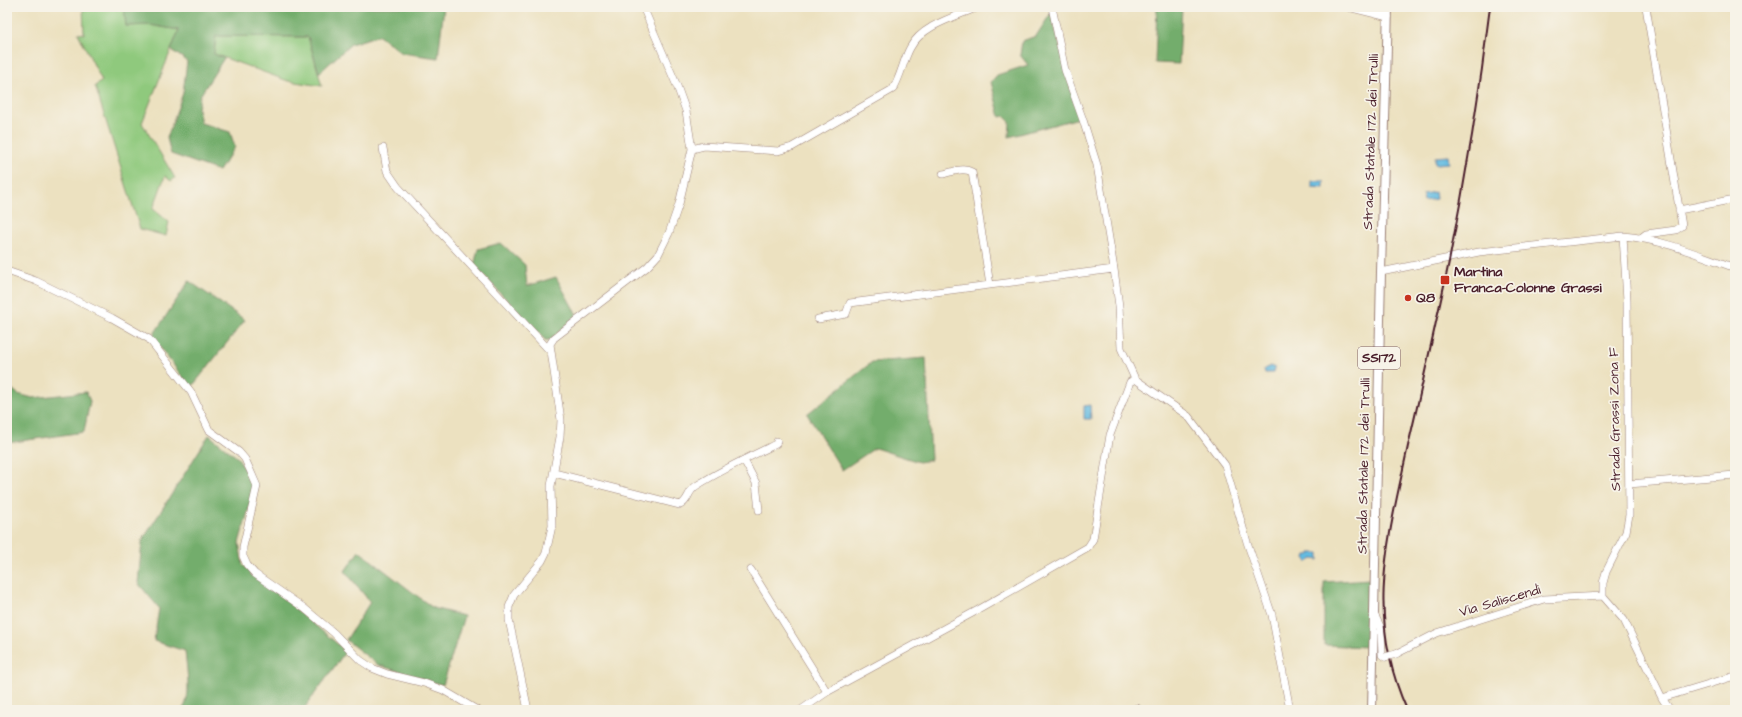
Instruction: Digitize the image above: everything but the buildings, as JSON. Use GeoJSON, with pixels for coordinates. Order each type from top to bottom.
{"type":"FeatureCollection","features":[{"type":"Feature","properties":{"kind":"main road","name":"Strada Statale 172 dei Trulli"},"geometry":{"type":"LineString","coordinates":[[1372,710],[1388,7]]}},
{"type":"Feature","properties":{"kind":"street"},"geometry":{"type":"LineString","coordinates":[[528,710],[508,620],[508,607],[514,595],[542,561],[546,553],[552,526],[551,486],[560,438],[560,420],[550,344],[554,338],[647,267],[658,256],[669,233],[679,204],[692,149],[686,111],[677,86],[643,7]]}},
{"type":"Feature","properties":{"kind":"street"},"geometry":{"type":"LineString","coordinates":[[692,149],[704,146],[778,151],[801,142],[893,89],[899,80],[910,48],[917,37],[928,29],[978,7]]}},
{"type":"Feature","properties":{"kind":"street"},"geometry":{"type":"LineString","coordinates":[[1052,7],[1065,70],[1097,165],[1119,306],[1121,348],[1135,379],[1188,416],[1225,465],[1247,542],[1272,615],[1290,710]]}},
{"type":"Feature","properties":{"kind":"street"},"geometry":{"type":"LineString","coordinates":[[1348,7],[1388,16]]}},
{"type":"Feature","properties":{"kind":"street"},"geometry":{"type":"LineString","coordinates":[[1642,237],[1646,234],[1679,229],[1682,226],[1646,7]]}},
{"type":"Feature","properties":{"kind":"street"},"geometry":{"type":"LineString","coordinates":[[383,148],[387,171],[398,187],[550,351]]}},
{"type":"Feature","properties":{"kind":"street"},"geometry":{"type":"LineString","coordinates":[[942,174],[962,170],[972,172],[990,285]]}},
{"type":"Feature","properties":{"kind":"street"},"geometry":{"type":"LineString","coordinates":[[1679,210],[1735,199]]}},
{"type":"Feature","properties":{"kind":"street"},"geometry":{"type":"LineString","coordinates":[[1381,272],[1479,252],[1623,236],[1642,237],[1691,252],[1735,268]]}},
{"type":"Feature","properties":{"kind":"street","name":"Strada Grassi Zona F"},"geometry":{"type":"LineString","coordinates":[[1603,596],[1603,583],[1606,572],[1626,532],[1629,515],[1627,300],[1623,236]]}},
{"type":"Feature","properties":{"kind":"street"},"geometry":{"type":"LineString","coordinates":[[818,318],[846,314],[850,303],[1114,269]]}},
{"type":"Feature","properties":{"kind":"street"},"geometry":{"type":"LineString","coordinates":[[7,271],[36,281],[112,318],[149,339],[190,392],[209,430],[239,452],[245,459],[257,486],[243,547],[243,556],[247,565],[254,574],[304,608],[334,633],[360,660],[372,668],[387,674],[424,683],[444,690],[477,710]]}},
{"type":"Feature","properties":{"kind":"street"},"geometry":{"type":"LineString","coordinates":[[801,710],[827,692],[978,610],[1088,547],[1093,539],[1110,435],[1130,382],[1135,379]]}},
{"type":"Feature","properties":{"kind":"street"},"geometry":{"type":"LineString","coordinates":[[554,473],[680,505],[685,502],[688,492],[693,488],[776,444],[777,441]]}},
{"type":"Feature","properties":{"kind":"street"},"geometry":{"type":"LineString","coordinates":[[744,460],[756,483],[759,510]]}},
{"type":"Feature","properties":{"kind":"street"},"geometry":{"type":"LineString","coordinates":[[1629,484],[1735,475]]}},
{"type":"Feature","properties":{"kind":"street"},"geometry":{"type":"LineString","coordinates":[[751,570],[827,692]]}},
{"type":"Feature","properties":{"kind":"street"},"geometry":{"type":"LineString","coordinates":[[1603,596],[1624,620],[1662,698],[1670,710]]}},
{"type":"Feature","properties":{"kind":"street","name":"Via Saliscendi"},"geometry":{"type":"LineString","coordinates":[[1374,613],[1381,628],[1382,655],[1385,657],[1396,654],[1437,633],[1544,600],[1603,596]]}},
{"type":"Feature","properties":{"kind":"street"},"geometry":{"type":"LineString","coordinates":[[1662,698],[1735,676]]}},
{"type":"Feature","properties":{"kind":"green space"},"geometry":{"type":"Polygon","coordinates":[[[83,7],[124,7],[126,26],[150,25],[179,30],[142,123],[175,178],[171,181],[165,176],[153,209],[169,222],[166,236],[140,229],[95,86],[102,81],[78,33],[84,34],[83,7]]]}},
{"type":"Feature","properties":{"kind":"green space"},"geometry":{"type":"Polygon","coordinates":[[[124,7],[444,7],[438,58],[402,53],[379,35],[351,44],[319,73],[308,37],[216,36],[214,54],[224,58],[200,96],[198,109],[201,123],[230,132],[235,147],[219,171],[171,154],[167,138],[183,93],[187,61],[171,50],[179,30],[150,25],[126,26],[124,7]]]}},
{"type":"Feature","properties":{"kind":"green space"},"geometry":{"type":"Polygon","coordinates":[[[1157,7],[1182,7],[1179,64],[1155,63],[1157,7]]]}},
{"type":"Feature","properties":{"kind":"green space"},"geometry":{"type":"Polygon","coordinates":[[[1051,13],[1079,118],[1009,137],[1010,122],[1004,116],[1000,117],[991,82],[997,75],[1028,65],[1020,55],[1022,41],[1036,36],[1051,13]]]}},
{"type":"Feature","properties":{"kind":"green space"},"geometry":{"type":"Polygon","coordinates":[[[216,36],[308,37],[322,86],[288,81],[214,54],[216,36]]]}},
{"type":"Feature","properties":{"kind":"green space"},"geometry":{"type":"Polygon","coordinates":[[[501,243],[525,265],[527,286],[556,277],[577,315],[550,340],[545,340],[474,266],[478,249],[501,243]]]}},
{"type":"Feature","properties":{"kind":"green space"},"geometry":{"type":"Polygon","coordinates":[[[189,281],[245,320],[191,388],[152,337],[189,281]]]}},
{"type":"Feature","properties":{"kind":"green space"},"geometry":{"type":"Polygon","coordinates":[[[926,358],[931,460],[919,462],[875,448],[842,470],[807,414],[872,362],[926,358]]]}},
{"type":"Feature","properties":{"kind":"green space"},"geometry":{"type":"Polygon","coordinates":[[[7,385],[18,394],[33,398],[86,392],[90,401],[84,432],[7,443],[7,385]]]}},
{"type":"Feature","properties":{"kind":"green space"},"geometry":{"type":"Polygon","coordinates":[[[209,435],[238,458],[251,480],[254,491],[239,543],[243,565],[346,651],[303,710],[181,710],[185,706],[188,692],[185,651],[154,641],[159,608],[138,583],[142,541],[209,435]]]}},
{"type":"Feature","properties":{"kind":"green space"},"geometry":{"type":"Polygon","coordinates":[[[359,551],[433,608],[464,616],[443,685],[378,665],[346,640],[370,602],[345,571],[359,551]]]}},
{"type":"Feature","properties":{"kind":"green space"},"geometry":{"type":"Polygon","coordinates":[[[1370,579],[1367,647],[1324,645],[1324,582],[1370,579]]]}},
{"type":"Feature","properties":{"kind":"water"},"geometry":{"type":"Polygon","coordinates":[[[1448,156],[1449,163],[1435,164],[1435,157],[1448,156]]]}},
{"type":"Feature","properties":{"kind":"water"},"geometry":{"type":"Polygon","coordinates":[[[1312,181],[1324,181],[1324,188],[1312,187],[1312,181]]]}},
{"type":"Feature","properties":{"kind":"water"},"geometry":{"type":"Polygon","coordinates":[[[1435,192],[1436,199],[1424,201],[1423,194],[1435,192]]]}},
{"type":"Feature","properties":{"kind":"water"},"geometry":{"type":"Polygon","coordinates":[[[1270,366],[1275,368],[1274,373],[1265,373],[1264,369],[1270,366]]]}},
{"type":"Feature","properties":{"kind":"water"},"geometry":{"type":"Polygon","coordinates":[[[1090,405],[1091,419],[1084,419],[1084,406],[1090,405]]]}},
{"type":"Feature","properties":{"kind":"water"},"geometry":{"type":"Polygon","coordinates":[[[1310,553],[1319,553],[1319,560],[1313,559],[1308,562],[1305,558],[1306,555],[1310,555],[1310,553]]]}},
{"type":"Feature","properties":{"kind":"railway"},"geometry":{"type":"LineString","coordinates":[[1407,710],[1394,676],[1387,642],[1384,610],[1384,578],[1388,546],[1400,480],[1445,281],[1458,213],[1476,110],[1490,7]]}},
{"type":"Feature","properties":{"kind":"place","name":"Martina Franca-Colonne Grassi"},"geometry":{"type":"Point","coordinates":[1445,280]}},
{"type":"Feature","properties":{"kind":"place","name":"Q8"},"geometry":{"type":"Point","coordinates":[1408,298]}}]}
